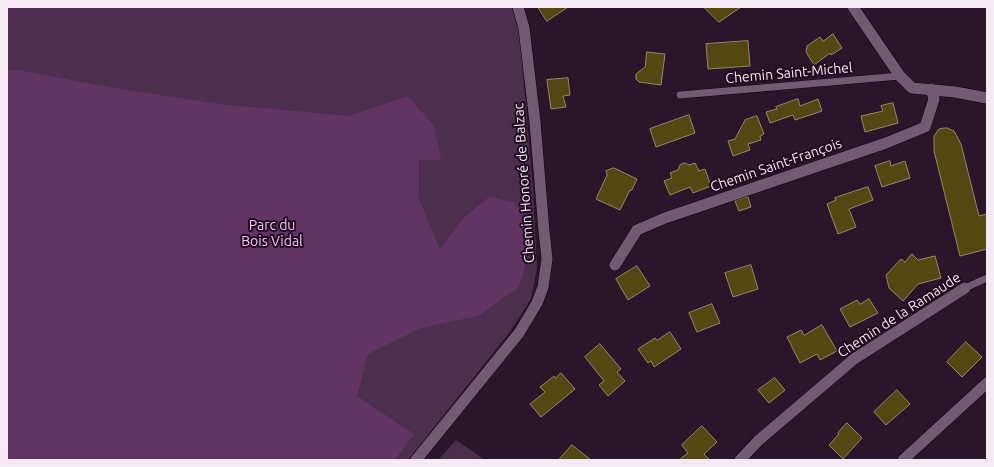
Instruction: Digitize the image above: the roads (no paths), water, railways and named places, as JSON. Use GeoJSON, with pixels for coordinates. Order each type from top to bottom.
{"type":"FeatureCollection","features":[{"type":"Feature","properties":{"kind":"street","name":"Chemin Honoré de Balzac"},"geometry":{"type":"LineString","coordinates":[[416,460],[519,333],[537,303],[543,286],[547,259],[535,122],[524,28],[518,7]]}},
{"type":"Feature","properties":{"kind":"street"},"geometry":{"type":"LineString","coordinates":[[853,7],[900,76],[912,88],[932,89],[987,98]]}},
{"type":"Feature","properties":{"kind":"street","name":"Chemin Saint-François"},"geometry":{"type":"LineString","coordinates":[[615,265],[637,230],[665,218],[886,143],[925,127],[934,99],[932,89]]}},
{"type":"Feature","properties":{"kind":"street","name":"Chemin de la Ramaude"},"geometry":{"type":"LineString","coordinates":[[740,460],[759,440],[854,359],[965,288]]}},
{"type":"Feature","properties":{"kind":"street"},"geometry":{"type":"LineString","coordinates":[[903,460],[987,383]]}},
{"type":"Feature","properties":{"kind":"lane","name":"Chemin Saint-Michel"},"geometry":{"type":"LineString","coordinates":[[680,95],[900,76]]}},
{"type":"Feature","properties":{"kind":"lane","name":"Chemin de la Ramaude"},"geometry":{"type":"LineString","coordinates":[[965,288],[987,278]]}},
{"type":"Feature","properties":{"kind":"park label","name":"Parc du Bois Vidal"},"geometry":{"type":"Point","coordinates":[272,234]}}]}
